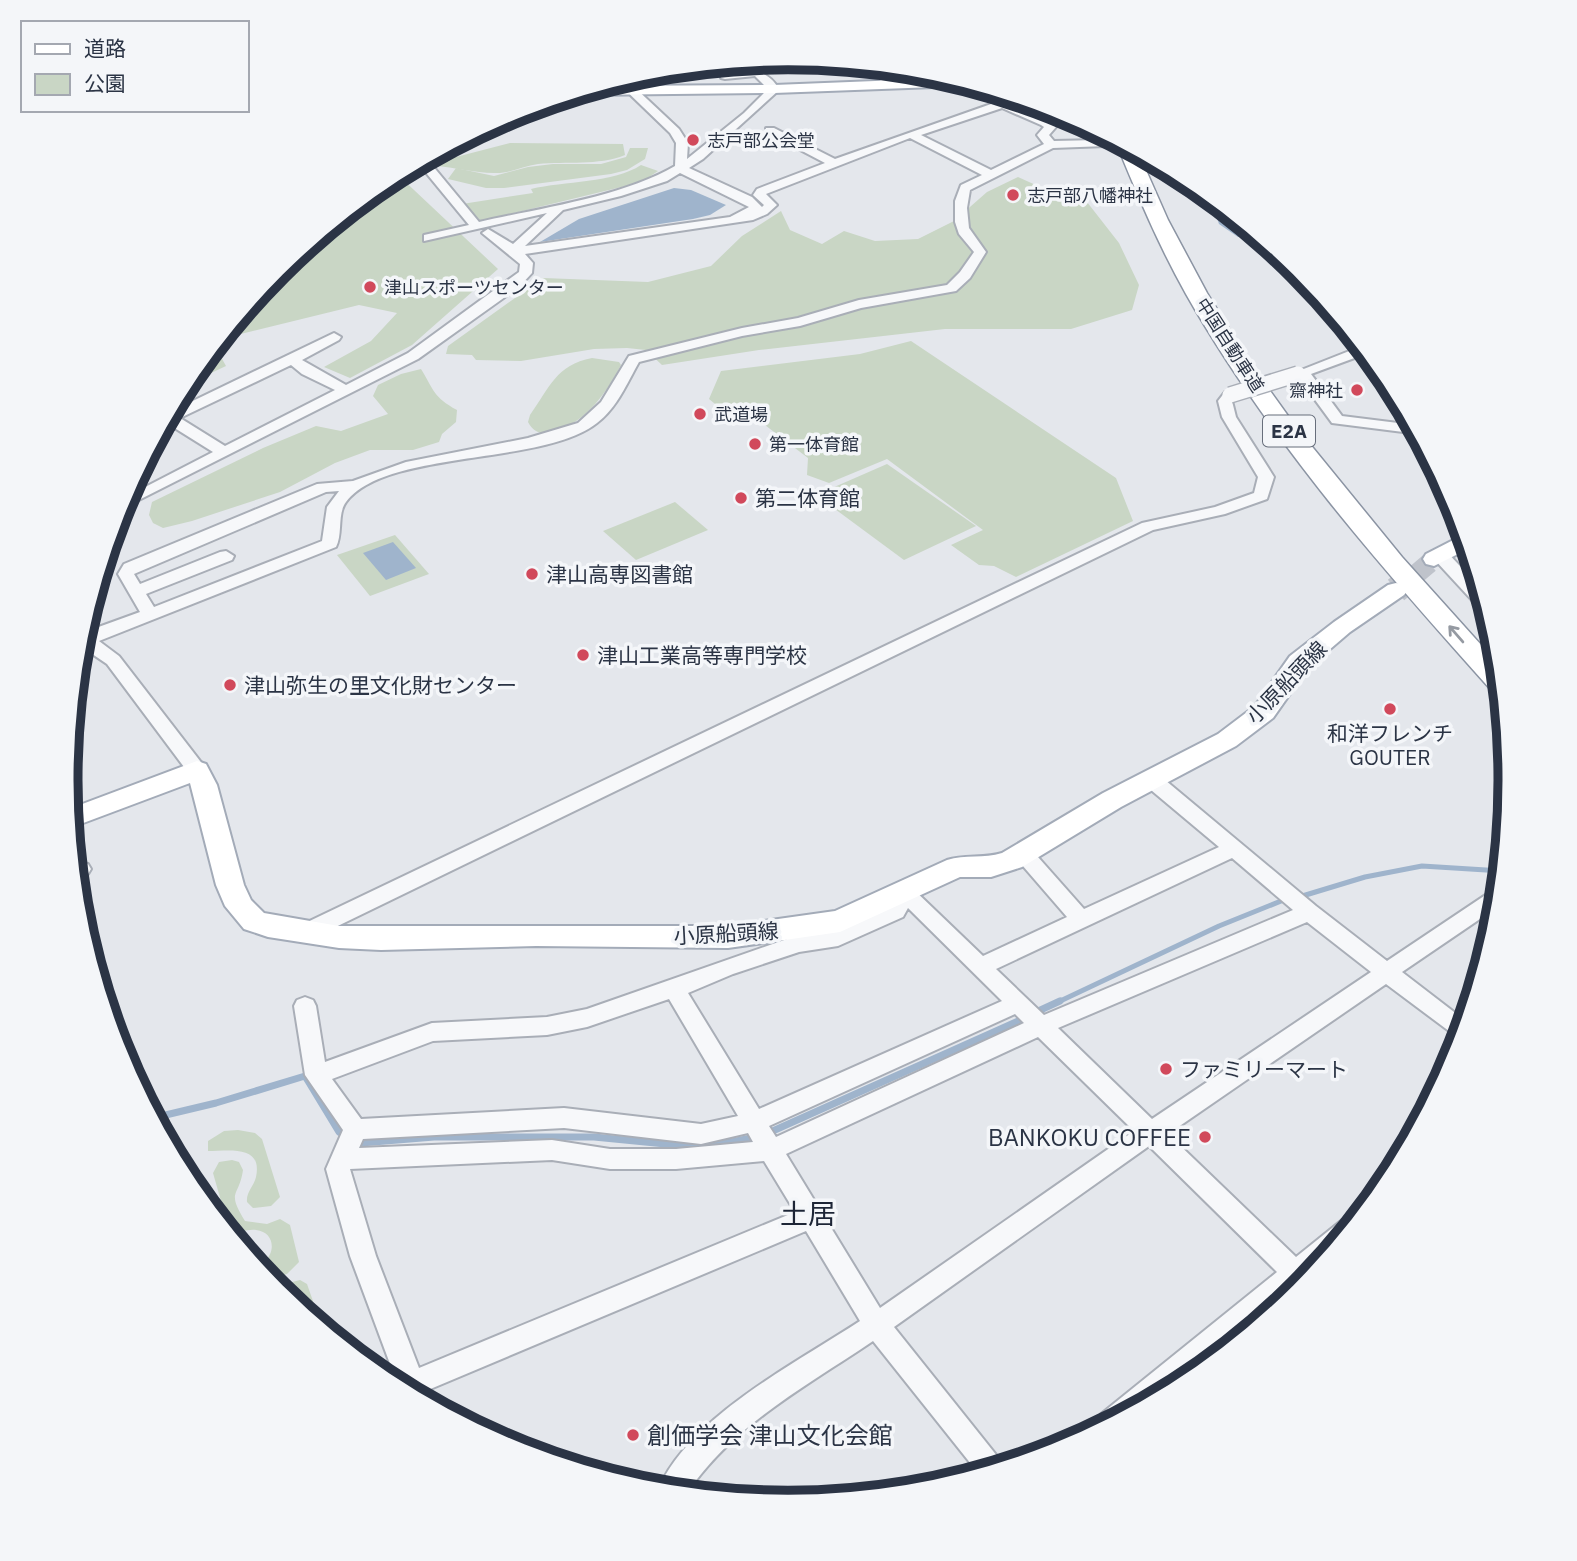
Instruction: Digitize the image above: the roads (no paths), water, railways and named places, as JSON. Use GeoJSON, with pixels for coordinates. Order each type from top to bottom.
{"type":"FeatureCollection","features":[{"type":"Feature","properties":{"kind":"highway","name":"中国自動車道"},"geometry":{"type":"LineString","coordinates":[[1131,158],[1194,289],[1248,375],[1370,534],[1490,671]]}},
{"type":"Feature","properties":{"kind":"highway","name":"中国自動車道"},"geometry":{"type":"LineString","coordinates":[[1152,170],[1194,257],[1267,373],[1340,470],[1484,638]]}},
{"type":"Feature","properties":{"kind":"main road"},"geometry":{"type":"LineString","coordinates":[[647,85],[774,89],[920,83]]}},
{"type":"Feature","properties":{"kind":"main road"},"geometry":{"type":"LineString","coordinates":[[1437,557],[1458,545]]}},
{"type":"Feature","properties":{"kind":"main road","name":"小原船頭線"},"geometry":{"type":"LineString","coordinates":[[197,770],[204,785],[230,885],[239,906],[254,921],[304,933],[381,939],[536,935],[728,937],[840,921],[957,867],[991,867],[1023,853],[1112,800],[1227,740],[1264,712],[1299,662],[1342,627],[1396,590]]}},
{"type":"Feature","properties":{"kind":"main road"},"geometry":{"type":"LineString","coordinates":[[80,815],[197,770]]}},
{"type":"Feature","properties":{"kind":"street"},"geometry":{"type":"LineString","coordinates":[[428,238],[641,186],[681,169],[699,158],[774,89],[769,81],[757,73],[725,76]]}},
{"type":"Feature","properties":{"kind":"street"},"geometry":{"type":"LineString","coordinates":[[880,76],[893,84]]}},
{"type":"Feature","properties":{"kind":"street"},"geometry":{"type":"LineString","coordinates":[[631,88],[675,131],[682,143],[681,169]]}},
{"type":"Feature","properties":{"kind":"street"},"geometry":{"type":"LineString","coordinates":[[515,251],[744,219],[765,211],[771,205],[759,195],[761,192],[911,134],[1001,103]]}},
{"type":"Feature","properties":{"kind":"street"},"geometry":{"type":"LineString","coordinates":[[1001,103],[1012,110],[1024,111],[1046,122],[1051,127],[1043,135],[1051,145]]}},
{"type":"Feature","properties":{"kind":"street"},"geometry":{"type":"LineString","coordinates":[[770,130],[835,164]]}},
{"type":"Feature","properties":{"kind":"street"},"geometry":{"type":"LineString","coordinates":[[911,134],[989,174]]}},
{"type":"Feature","properties":{"kind":"street"},"geometry":{"type":"LineString","coordinates":[[151,615],[125,574],[131,568],[323,487],[351,485],[445,457],[551,439],[583,426],[611,401],[634,359],[742,332],[800,322],[859,304],[951,288],[965,275],[980,252],[978,245],[967,237],[959,210],[963,191],[989,174],[1051,145],[1103,143]]}},
{"type":"Feature","properties":{"kind":"street"},"geometry":{"type":"LineString","coordinates":[[429,168],[443,183],[461,211],[473,222]]}},
{"type":"Feature","properties":{"kind":"street"},"geometry":{"type":"LineString","coordinates":[[681,169],[756,206],[752,212],[733,220]]}},
{"type":"Feature","properties":{"kind":"street"},"geometry":{"type":"LineString","coordinates":[[515,251],[522,241],[556,212],[557,207]]}},
{"type":"Feature","properties":{"kind":"street"},"geometry":{"type":"LineString","coordinates":[[137,497],[413,356],[514,284],[525,273],[527,263],[515,251],[488,233]]}},
{"type":"Feature","properties":{"kind":"street"},"geometry":{"type":"LineString","coordinates":[[182,412],[334,337]]}},
{"type":"Feature","properties":{"kind":"street"},"geometry":{"type":"LineString","coordinates":[[304,933],[1148,526],[1219,511],[1261,496],[1266,477],[1229,417],[1225,401],[1230,395],[1301,374],[1355,353]]}},
{"type":"Feature","properties":{"kind":"street"},"geometry":{"type":"LineString","coordinates":[[292,359],[347,391]]}},
{"type":"Feature","properties":{"kind":"street"},"geometry":{"type":"LineString","coordinates":[[1301,374],[1337,419],[1406,428]]}},
{"type":"Feature","properties":{"kind":"street"},"geometry":{"type":"LineString","coordinates":[[175,422],[225,453]]}},
{"type":"Feature","properties":{"kind":"street"},"geometry":{"type":"LineString","coordinates":[[94,635],[330,544],[338,501],[351,485]]}},
{"type":"Feature","properties":{"kind":"street"},"geometry":{"type":"LineString","coordinates":[[136,592],[226,556]]}},
{"type":"Feature","properties":{"kind":"street"},"geometry":{"type":"LineString","coordinates":[[1437,557],[1474,593]]}},
{"type":"Feature","properties":{"kind":"street"},"geometry":{"type":"LineString","coordinates":[[91,645],[113,660],[197,770]]}},
{"type":"Feature","properties":{"kind":"street"},"geometry":{"type":"LineString","coordinates":[[1152,780],[1309,912],[1455,1025]]}},
{"type":"Feature","properties":{"kind":"street"},"geometry":{"type":"LineString","coordinates":[[980,967],[1233,849]]}},
{"type":"Feature","properties":{"kind":"street"},"geometry":{"type":"LineString","coordinates":[[1023,853],[1081,920]]}},
{"type":"Feature","properties":{"kind":"street"},"geometry":{"type":"LineString","coordinates":[[316,1075],[432,1032],[547,1026],[587,1018],[798,944],[831,940],[896,911],[904,892],[1298,1276]]}},
{"type":"Feature","properties":{"kind":"street"},"geometry":{"type":"LineString","coordinates":[[678,1482],[697,1454],[745,1411],[876,1325],[1150,1133],[1488,903]]}},
{"type":"Feature","properties":{"kind":"street"},"geometry":{"type":"LineString","coordinates":[[342,1159],[552,1150],[610,1159],[676,1159],[771,1150],[1040,1026],[1309,912]]}},
{"type":"Feature","properties":{"kind":"street"},"geometry":{"type":"LineString","coordinates":[[674,989],[876,1325],[987,1462]]}},
{"type":"Feature","properties":{"kind":"street"},"geometry":{"type":"LineString","coordinates":[[355,1129],[564,1118],[701,1133],[754,1122],[1017,1004]]}},
{"type":"Feature","properties":{"kind":"street"},"geometry":{"type":"LineString","coordinates":[[305,1006],[316,1075],[355,1129]]}},
{"type":"Feature","properties":{"kind":"street"},"geometry":{"type":"LineString","coordinates":[[355,1129],[338,1169],[363,1256],[410,1382]]}},
{"type":"Feature","properties":{"kind":"street"},"geometry":{"type":"LineString","coordinates":[[421,1388],[811,1216]]}},
{"type":"Feature","properties":{"kind":"street"},"geometry":{"type":"LineString","coordinates":[[1213,1350],[1270,1302]]}},
{"type":"Feature","properties":{"kind":"water"},"geometry":{"type":"Polygon","coordinates":[[[674,188],[691,190],[726,205],[710,215],[693,219],[540,242],[579,219],[674,188]]]}},
{"type":"Feature","properties":{"kind":"water"},"geometry":{"type":"Polygon","coordinates":[[[1215,213],[1246,237],[1238,237],[1219,224],[1215,213]]]}},
{"type":"Feature","properties":{"kind":"water"},"geometry":{"type":"Polygon","coordinates":[[[393,542],[416,568],[386,580],[363,553],[393,542]]]}},
{"type":"Feature","properties":{"kind":"waterway"},"geometry":{"type":"LineString","coordinates":[[1299,897],[1365,877],[1422,866],[1493,870]]}},
{"type":"Feature","properties":{"kind":"waterway"},"geometry":{"type":"LineString","coordinates":[[1056,1003],[1219,926],[1286,899]]}},
{"type":"Feature","properties":{"kind":"waterway"},"geometry":{"type":"LineString","coordinates":[[1034,1013],[1060,1001]]}},
{"type":"Feature","properties":{"kind":"waterway"},"geometry":{"type":"LineString","coordinates":[[766,1134],[1025,1018]]}},
{"type":"Feature","properties":{"kind":"waterway"},"geometry":{"type":"LineString","coordinates":[[162,1116],[216,1103],[305,1076],[339,1132],[347,1136]]}},
{"type":"Feature","properties":{"kind":"waterway"},"geometry":{"type":"LineString","coordinates":[[356,1140],[361,1143],[434,1137],[594,1137],[686,1146],[717,1145],[756,1137]]}},
{"type":"Feature","properties":{"kind":"tunnel"},"geometry":{"type":"LineString","coordinates":[[1414,576],[1434,559]]}},
{"type":"Feature","properties":{"kind":"tunnel"},"geometry":{"type":"LineString","coordinates":[[1396,590],[1416,574]]}},
{"type":"Feature","properties":{"kind":"place","name":"志戸部公会堂"},"geometry":{"type":"Point","coordinates":[693,140]}},
{"type":"Feature","properties":{"kind":"place","name":"志戸部八幡神社"},"geometry":{"type":"Point","coordinates":[1013,195]}},
{"type":"Feature","properties":{"kind":"place","name":"津山スポーツセンター"},"geometry":{"type":"Point","coordinates":[370,287]}},
{"type":"Feature","properties":{"kind":"place","name":"齋神社"},"geometry":{"type":"Point","coordinates":[1357,390]}},
{"type":"Feature","properties":{"kind":"place","name":"武道場"},"geometry":{"type":"Point","coordinates":[700,414]}},
{"type":"Feature","properties":{"kind":"place","name":"第一体育館"},"geometry":{"type":"Point","coordinates":[755,444]}},
{"type":"Feature","properties":{"kind":"place","name":"第二体育館"},"geometry":{"type":"Point","coordinates":[741,498]}},
{"type":"Feature","properties":{"kind":"place","name":"津山高専図書館"},"geometry":{"type":"Point","coordinates":[532,574]}},
{"type":"Feature","properties":{"kind":"place","name":"津山工業高等専門学校"},"geometry":{"type":"Point","coordinates":[583,655]}},
{"type":"Feature","properties":{"kind":"place","name":"津山弥生の里文化財センター"},"geometry":{"type":"Point","coordinates":[230,685]}},
{"type":"Feature","properties":{"kind":"place","name":"和洋フレンチ GOUTER"},"geometry":{"type":"Point","coordinates":[1390,709]}},
{"type":"Feature","properties":{"kind":"place","name":"ファミリーマート"},"geometry":{"type":"Point","coordinates":[1166,1069]}},
{"type":"Feature","properties":{"kind":"place","name":"BANKOKU COFFEE"},"geometry":{"type":"Point","coordinates":[1205,1137]}},
{"type":"Feature","properties":{"kind":"place","name":"創価学会 津山文化会館"},"geometry":{"type":"Point","coordinates":[633,1435]}},
{"type":"Feature","properties":{"kind":"district","name":"土居"},"geometry":{"type":"Point","coordinates":[808,1213]}}]}
